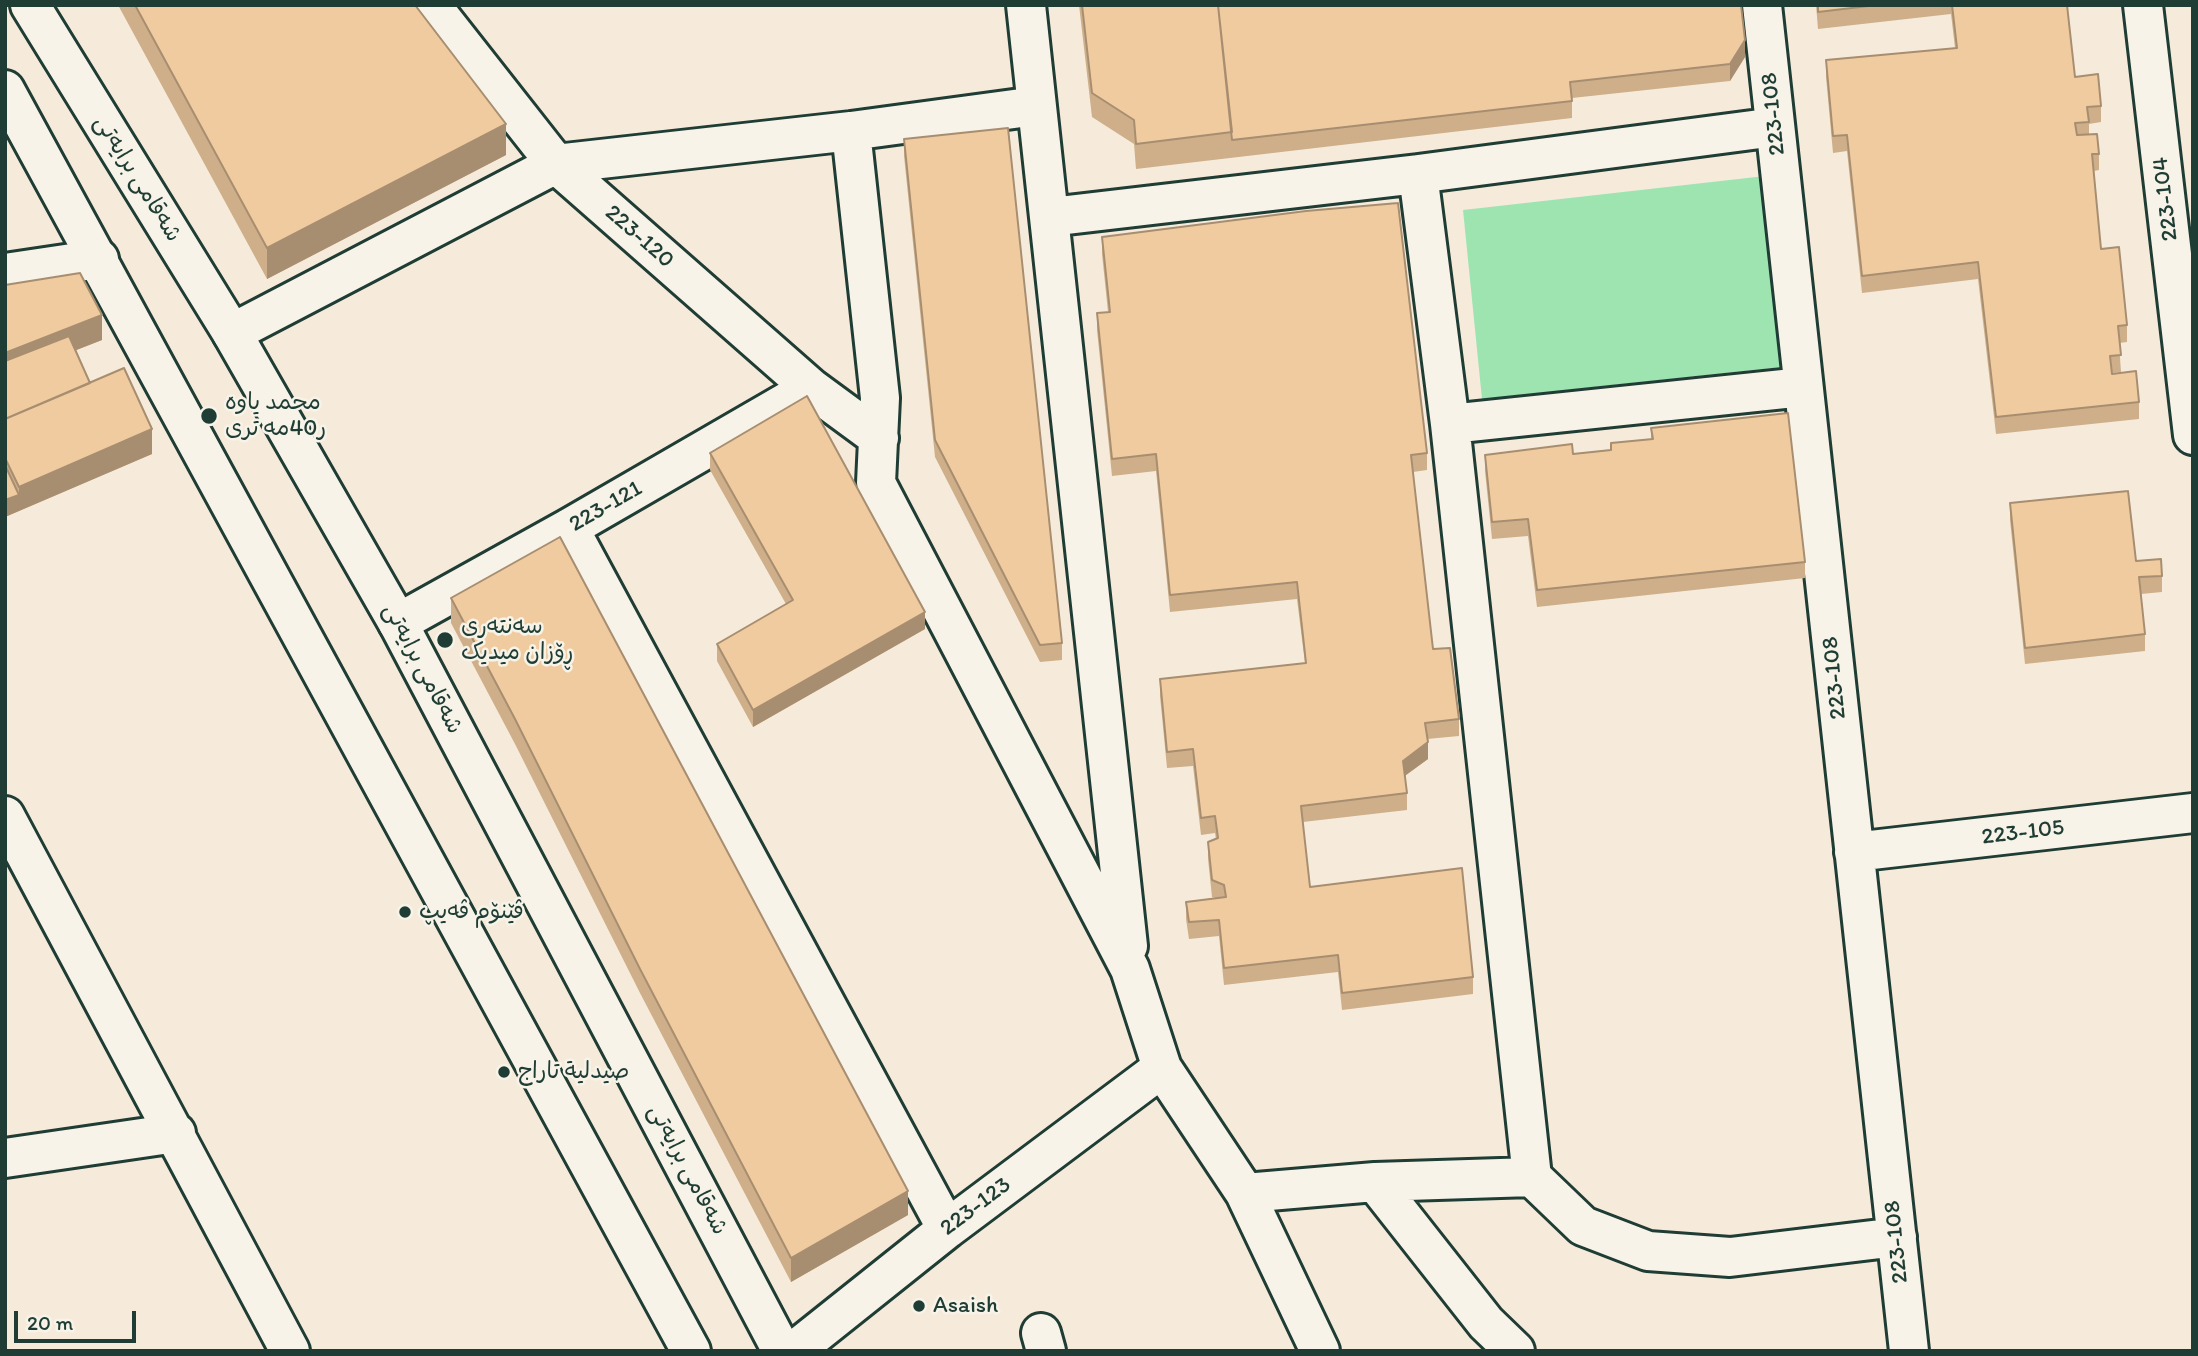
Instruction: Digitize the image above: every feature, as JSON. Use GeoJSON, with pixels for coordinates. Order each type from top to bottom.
{"type":"FeatureCollection","features":[{"type":"Feature","properties":{"kind":"street","name":"شەقامی برایەتی"},"geometry":{"type":"LineString","coordinates":[[30,5],[232,333],[398,623],[782,1351]]}},
{"type":"Feature","properties":{"kind":"street","name":"223-120"},"geometry":{"type":"LineString","coordinates":[[431,5],[556,164],[811,388],[878,438]]}},
{"type":"Feature","properties":{"kind":"street"},"geometry":{"type":"LineString","coordinates":[[1026,5],[1130,969]]}},
{"type":"Feature","properties":{"kind":"street","name":"223-108"},"geometry":{"type":"LineString","coordinates":[[1762,5],[1909,1351]]}},
{"type":"Feature","properties":{"kind":"street","name":"223-104"},"geometry":{"type":"LineString","coordinates":[[2143,5],[2193,435]]}},
{"type":"Feature","properties":{"kind":"street"},"geometry":{"type":"LineString","coordinates":[[5,89],[691,1351]]}},
{"type":"Feature","properties":{"kind":"street"},"geometry":{"type":"LineString","coordinates":[[232,333],[556,164],[851,131],[1036,106]]}},
{"type":"Feature","properties":{"kind":"street"},"geometry":{"type":"LineString","coordinates":[[1050,218],[1418,174],[1775,127]]}},
{"type":"Feature","properties":{"kind":"street"},"geometry":{"type":"LineString","coordinates":[[851,131],[880,398],[876,483],[1130,969],[1162,1068],[1245,1193],[1320,1351]]}},
{"type":"Feature","properties":{"kind":"street"},"geometry":{"type":"LineString","coordinates":[[1418,174],[1450,424],[1532,1177],[1583,1226],[1648,1251],[1730,1257],[1897,1237]]}},
{"type":"Feature","properties":{"kind":"street"},"geometry":{"type":"LineString","coordinates":[[5,273],[99,259]]}},
{"type":"Feature","properties":{"kind":"street"},"geometry":{"type":"LineString","coordinates":[[1450,424],[1803,387]]}},
{"type":"Feature","properties":{"kind":"street","name":"223-121"},"geometry":{"type":"LineString","coordinates":[[398,623],[811,388]]}},
{"type":"Feature","properties":{"kind":"street"},"geometry":{"type":"LineString","coordinates":[[569,528],[947,1229]]}},
{"type":"Feature","properties":{"kind":"street","name":"223-105"},"geometry":{"type":"LineString","coordinates":[[1854,852],[2193,813]]}},
{"type":"Feature","properties":{"kind":"street"},"geometry":{"type":"LineString","coordinates":[[5,816],[290,1351]]}},
{"type":"Feature","properties":{"kind":"street","name":"223-123"},"geometry":{"type":"LineString","coordinates":[[794,1351],[947,1229],[1162,1068]]}},
{"type":"Feature","properties":{"kind":"street"},"geometry":{"type":"LineString","coordinates":[[5,1158],[176,1133]]}},
{"type":"Feature","properties":{"kind":"street"},"geometry":{"type":"LineString","coordinates":[[1245,1193],[1375,1182],[1532,1177]]}},
{"type":"Feature","properties":{"kind":"street"},"geometry":{"type":"LineString","coordinates":[[1375,1182],[1486,1323],[1515,1351]]}},
{"type":"Feature","properties":{"kind":"green space"},"geometry":{"type":"Polygon","coordinates":[[[1774,175],[1792,366],[1482,399],[1463,210],[1774,175]]]}},
{"type":"Feature","properties":{"kind":"building"},"geometry":{"type":"Polygon","coordinates":[[[135,5],[415,5],[506,124],[267,248],[135,5]]]}},
{"type":"Feature","properties":{"kind":"building"},"geometry":{"type":"Polygon","coordinates":[[[1082,5],[1218,5],[1232,132],[1136,144],[1134,120],[1092,93],[1082,5]]]}},
{"type":"Feature","properties":{"kind":"building"},"geometry":{"type":"Polygon","coordinates":[[[1218,5],[1741,5],[1745,40],[1730,64],[1570,82],[1572,101],[1232,140],[1218,5]]]}},
{"type":"Feature","properties":{"kind":"building"},"geometry":{"type":"Polygon","coordinates":[[[1818,5],[1877,5],[1818,12],[1818,5]]]}},
{"type":"Feature","properties":{"kind":"building"},"geometry":{"type":"Polygon","coordinates":[[[1952,5],[2067,5],[2075,77],[2098,74],[2101,106],[2087,107],[2089,122],[2075,123],[2077,135],[2097,134],[2099,154],[2092,154],[2101,249],[2119,247],[2127,325],[2118,326],[2121,355],[2110,356],[2112,374],[2136,371],[2139,402],[1996,417],[1978,262],[1862,276],[1847,135],[1833,136],[1826,60],[1957,48],[1952,5]]]}},
{"type":"Feature","properties":{"kind":"building"},"geometry":{"type":"Polygon","coordinates":[[[1008,128],[1062,643],[1040,645],[935,440],[904,139],[1008,128]]]}},
{"type":"Feature","properties":{"kind":"building"},"geometry":{"type":"Polygon","coordinates":[[[1398,203],[1427,453],[1411,455],[1433,649],[1450,648],[1459,719],[1425,723],[1428,742],[1403,761],[1407,793],[1301,806],[1310,887],[1462,868],[1473,977],[1342,993],[1338,955],[1224,968],[1219,920],[1189,922],[1186,902],[1226,897],[1224,885],[1212,880],[1208,842],[1218,838],[1215,816],[1201,818],[1193,749],[1167,752],[1160,679],[1306,663],[1297,582],[1170,595],[1156,454],[1112,459],[1097,313],[1110,312],[1102,237],[1306,211],[1398,203]]]}},
{"type":"Feature","properties":{"kind":"building"},"geometry":{"type":"Polygon","coordinates":[[[80,273],[102,315],[5,353],[5,285],[80,273]]]}},
{"type":"Feature","properties":{"kind":"building"},"geometry":{"type":"Polygon","coordinates":[[[69,336],[90,383],[5,419],[5,361],[69,336]]]}},
{"type":"Feature","properties":{"kind":"building"},"geometry":{"type":"Polygon","coordinates":[[[124,368],[152,429],[19,487],[5,458],[5,419],[124,368]]]}},
{"type":"Feature","properties":{"kind":"building"},"geometry":{"type":"Polygon","coordinates":[[[807,396],[925,612],[753,710],[717,644],[793,600],[710,453],[807,396]]]}},
{"type":"Feature","properties":{"kind":"building"},"geometry":{"type":"Polygon","coordinates":[[[1788,413],[1805,562],[1537,590],[1528,519],[1492,522],[1485,455],[1572,444],[1573,454],[1611,450],[1611,443],[1653,439],[1651,428],[1788,413]]]}},
{"type":"Feature","properties":{"kind":"building"},"geometry":{"type":"Polygon","coordinates":[[[5,465],[19,495],[5,500],[5,465]]]}},
{"type":"Feature","properties":{"kind":"building"},"geometry":{"type":"Polygon","coordinates":[[[2128,491],[2136,561],[2161,559],[2162,576],[2139,577],[2145,634],[2025,648],[2010,503],[2128,491]]]}},
{"type":"Feature","properties":{"kind":"building"},"geometry":{"type":"Polygon","coordinates":[[[560,537],[908,1191],[791,1258],[451,598],[560,537]]]}},
{"type":"Feature","properties":{"kind":"place","name":"محمد ياوه ر40مه ترى"},"geometry":{"type":"Point","coordinates":[209,416]}},
{"type":"Feature","properties":{"kind":"place","name":"سەنتەری ڕۆزان میدیک"},"geometry":{"type":"Point","coordinates":[445,640]}},
{"type":"Feature","properties":{"kind":"place","name":"ڤێنۆم ڤەیپ"},"geometry":{"type":"Point","coordinates":[405,912]}},
{"type":"Feature","properties":{"kind":"place","name":"صيدلية تاراج"},"geometry":{"type":"Point","coordinates":[504,1072]}},
{"type":"Feature","properties":{"kind":"place","name":"Asaish"},"geometry":{"type":"Point","coordinates":[919,1306]}}]}
